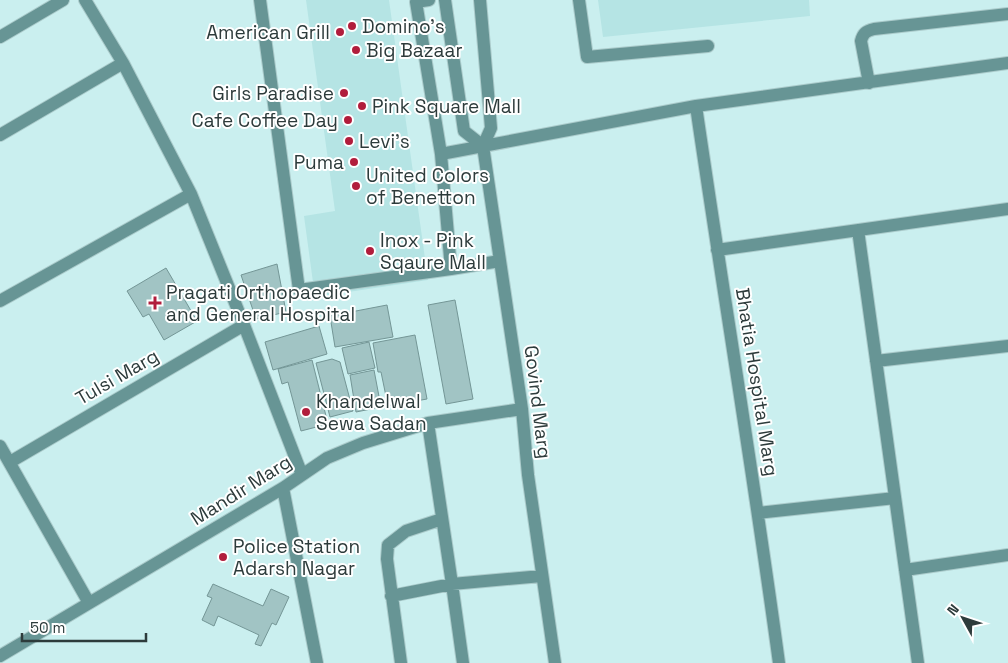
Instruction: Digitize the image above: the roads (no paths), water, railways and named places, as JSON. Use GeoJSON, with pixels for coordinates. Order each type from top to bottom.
{"type":"FeatureCollection","features":[{"type":"Feature","properties":{"kind":"street"},"geometry":{"type":"LineString","coordinates":[[0,37],[63,0]]}},
{"type":"Feature","properties":{"kind":"street"},"geometry":{"type":"LineString","coordinates":[[85,0],[123,64],[191,194],[302,475]]}},
{"type":"Feature","properties":{"kind":"street"},"geometry":{"type":"LineString","coordinates":[[260,0],[299,290],[500,261]]}},
{"type":"Feature","properties":{"kind":"street"},"geometry":{"type":"LineString","coordinates":[[429,0],[416,1],[441,154],[451,269]]}},
{"type":"Feature","properties":{"kind":"street"},"geometry":{"type":"LineString","coordinates":[[445,0],[464,131],[483,146]]}},
{"type":"Feature","properties":{"kind":"street","name":"Govind Marg"},"geometry":{"type":"LineString","coordinates":[[480,0],[491,128],[483,146],[522,409],[528,475],[555,663]]}},
{"type":"Feature","properties":{"kind":"street"},"geometry":{"type":"LineString","coordinates":[[579,0],[586,57],[708,46]]}},
{"type":"Feature","properties":{"kind":"street"},"geometry":{"type":"LineString","coordinates":[[869,82],[861,42],[863,35],[868,30],[1008,14]]}},
{"type":"Feature","properties":{"kind":"street"},"geometry":{"type":"LineString","coordinates":[[441,154],[696,106],[1008,63]]}},
{"type":"Feature","properties":{"kind":"street"},"geometry":{"type":"LineString","coordinates":[[0,135],[123,64]]}},
{"type":"Feature","properties":{"kind":"street","name":"Bhatia Hospital Marg"},"geometry":{"type":"LineString","coordinates":[[696,106],[779,663]]}},
{"type":"Feature","properties":{"kind":"street"},"geometry":{"type":"LineString","coordinates":[[0,301],[191,194]]}},
{"type":"Feature","properties":{"kind":"street"},"geometry":{"type":"LineString","coordinates":[[717,250],[1008,209]]}},
{"type":"Feature","properties":{"kind":"street"},"geometry":{"type":"LineString","coordinates":[[858,230],[918,663]]}},
{"type":"Feature","properties":{"kind":"street","name":"Tulsi Marg"},"geometry":{"type":"LineString","coordinates":[[10,462],[244,325]]}},
{"type":"Feature","properties":{"kind":"street"},"geometry":{"type":"LineString","coordinates":[[876,361],[1008,346]]}},
{"type":"Feature","properties":{"kind":"street","name":"Mandir Marg"},"geometry":{"type":"LineString","coordinates":[[0,656],[283,488],[327,458],[363,443],[428,423],[522,409]]}},
{"type":"Feature","properties":{"kind":"street"},"geometry":{"type":"LineString","coordinates":[[428,423],[463,663]]}},
{"type":"Feature","properties":{"kind":"street"},"geometry":{"type":"LineString","coordinates":[[0,446],[89,603]]}},
{"type":"Feature","properties":{"kind":"street"},"geometry":{"type":"LineString","coordinates":[[283,488],[317,663]]}},
{"type":"Feature","properties":{"kind":"street"},"geometry":{"type":"LineString","coordinates":[[758,513],[895,498]]}},
{"type":"Feature","properties":{"kind":"street"},"geometry":{"type":"LineString","coordinates":[[401,663],[391,596],[387,559],[388,545],[406,531],[442,519]]}},
{"type":"Feature","properties":{"kind":"street"},"geometry":{"type":"LineString","coordinates":[[905,570],[1008,555]]}},
{"type":"Feature","properties":{"kind":"street"},"geometry":{"type":"LineString","coordinates":[[391,596],[452,584],[542,576]]}},
{"type":"Feature","properties":{"kind":"place","name":"Domino's"},"geometry":{"type":"Point","coordinates":[352,26]}},
{"type":"Feature","properties":{"kind":"place","name":"American Grill"},"geometry":{"type":"Point","coordinates":[340,32]}},
{"type":"Feature","properties":{"kind":"place","name":"Big Bazaar"},"geometry":{"type":"Point","coordinates":[356,50]}},
{"type":"Feature","properties":{"kind":"place","name":"Girls Paradise"},"geometry":{"type":"Point","coordinates":[344,93]}},
{"type":"Feature","properties":{"kind":"place","name":"Pink Square Mall"},"geometry":{"type":"Point","coordinates":[362,106]}},
{"type":"Feature","properties":{"kind":"place","name":"Cafe Coffee Day"},"geometry":{"type":"Point","coordinates":[348,120]}},
{"type":"Feature","properties":{"kind":"place","name":"Levi's"},"geometry":{"type":"Point","coordinates":[349,141]}},
{"type":"Feature","properties":{"kind":"place","name":"Puma"},"geometry":{"type":"Point","coordinates":[354,162]}},
{"type":"Feature","properties":{"kind":"place","name":"United Colors of Benetton"},"geometry":{"type":"Point","coordinates":[356,186]}},
{"type":"Feature","properties":{"kind":"place","name":"Inox - Pink Sqaure Mall"},"geometry":{"type":"Point","coordinates":[370,251]}},
{"type":"Feature","properties":{"kind":"place","name":"Pragati Orthopaedic and General Hospital"},"geometry":{"type":"Point","coordinates":[155,303]}},
{"type":"Feature","properties":{"kind":"place","name":"Khandelwal Sewa Sadan"},"geometry":{"type":"Point","coordinates":[306,412]}},
{"type":"Feature","properties":{"kind":"place","name":"Police Station Adarsh Nagar"},"geometry":{"type":"Point","coordinates":[223,557]}}]}
